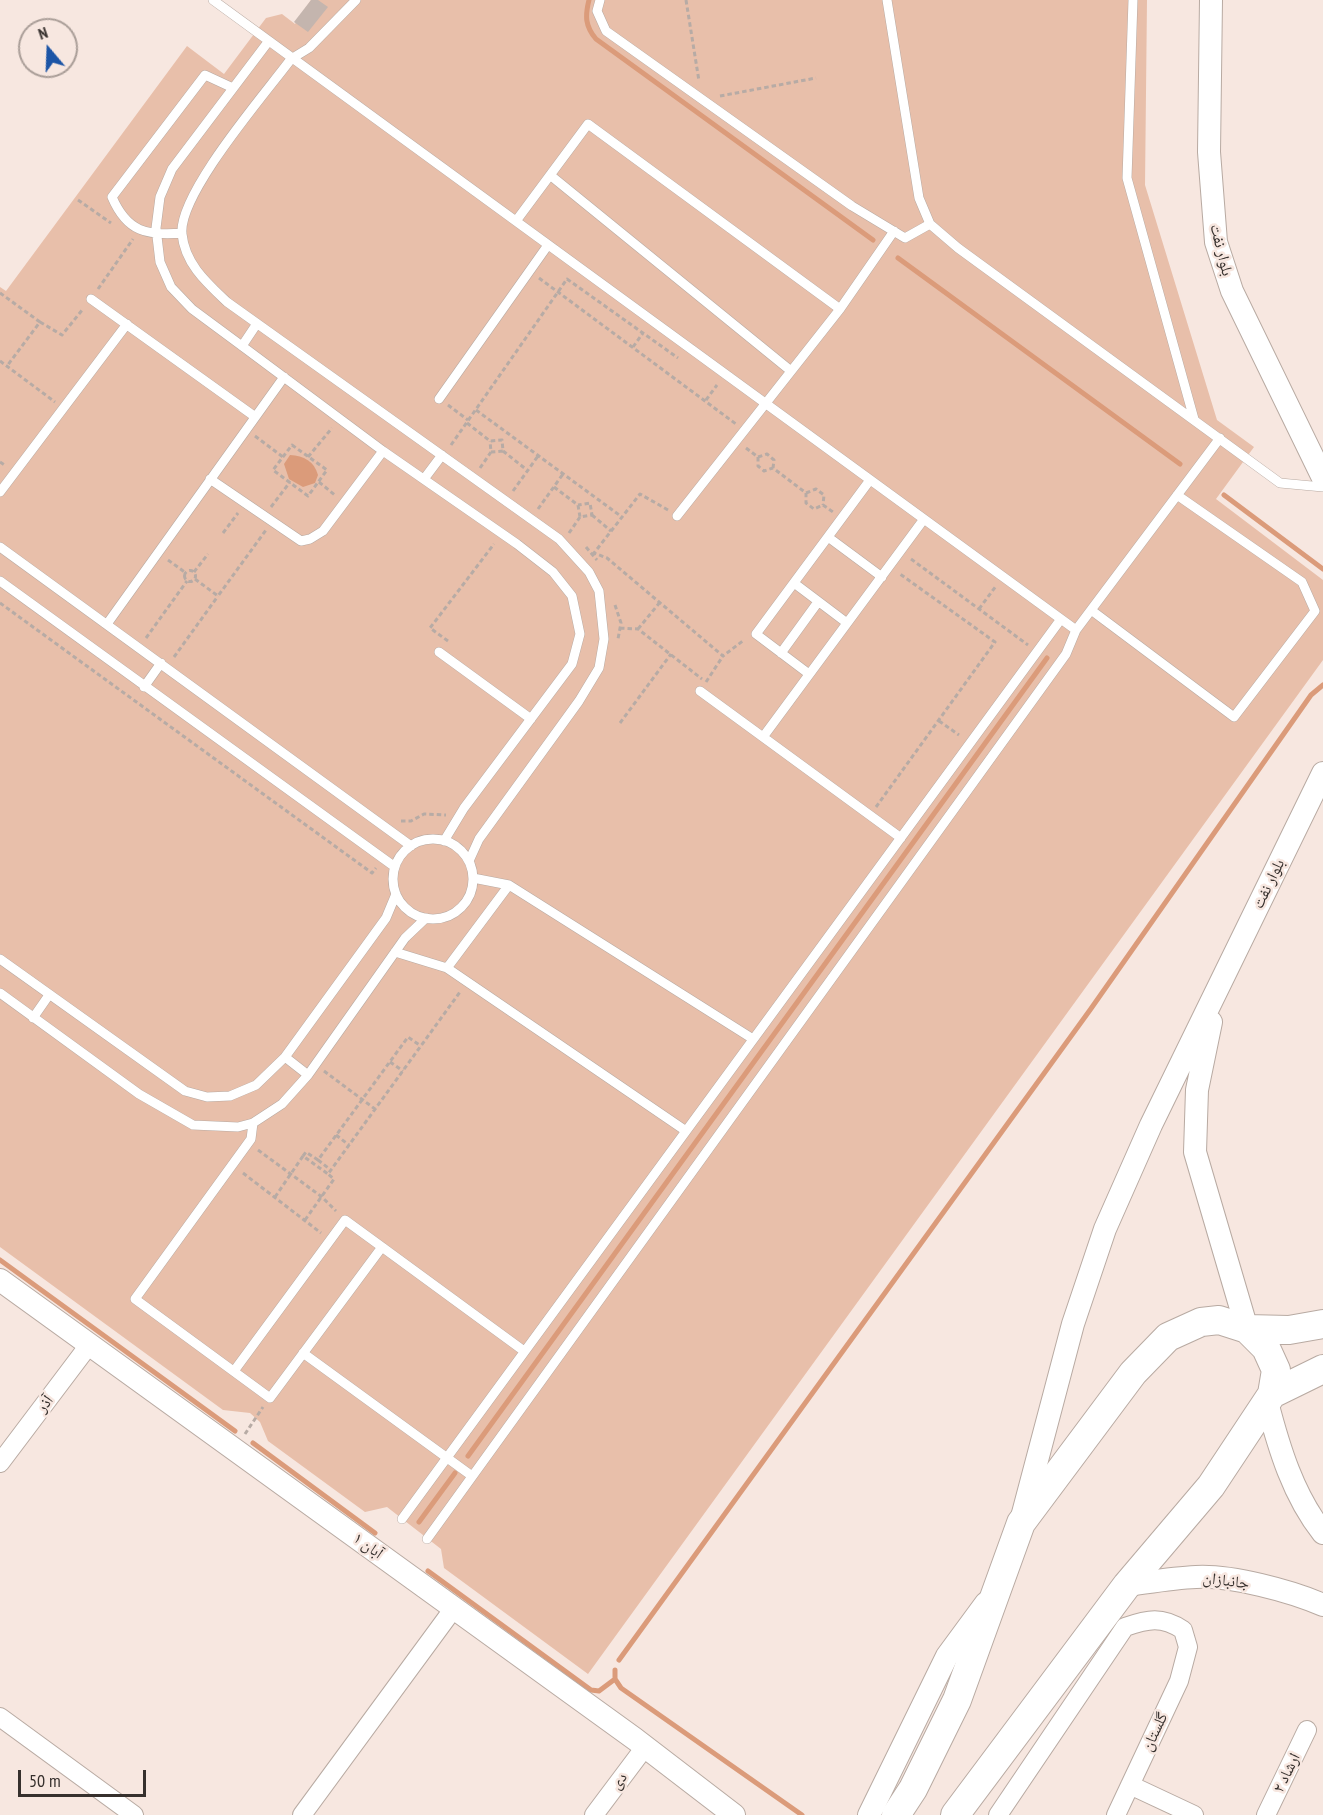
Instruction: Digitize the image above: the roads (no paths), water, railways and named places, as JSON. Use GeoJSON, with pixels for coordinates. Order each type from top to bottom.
{"type":"FeatureCollection","features":[{"type":"Feature","properties":{"kind":"main road"},"geometry":{"type":"LineString","coordinates":[[896,1815],[913,1789],[957,1700],[1021,1523],[1133,1373],[1168,1337],[1201,1322],[1219,1320],[1247,1329],[1289,1330],[1323,1324]]}},
{"type":"Feature","properties":{"kind":"main road"},"geometry":{"type":"LineString","coordinates":[[961,1811],[1127,1585],[1211,1486],[1270,1398],[1276,1370],[1266,1348],[1247,1329]]}},
{"type":"Feature","properties":{"kind":"main road"},"geometry":{"type":"LineString","coordinates":[[1270,1398],[1323,1369]]}},
{"type":"Feature","properties":{"kind":"street","name":"بلوار نفت"},"geometry":{"type":"LineString","coordinates":[[1211,0],[1209,152],[1216,242],[1232,291],[1323,478]]}},
{"type":"Feature","properties":{"kind":"street","name":"بلوار نفت"},"geometry":{"type":"LineString","coordinates":[[1216,994],[1323,773]]}},
{"type":"Feature","properties":{"kind":"street"},"geometry":{"type":"LineString","coordinates":[[1216,994],[1197,1090],[1195,1152],[1247,1329]]}},
{"type":"Feature","properties":{"kind":"street"},"geometry":{"type":"LineString","coordinates":[[1021,1523],[1073,1324],[1105,1229],[1151,1125],[1216,994]]}},
{"type":"Feature","properties":{"kind":"street","name":"آبان ۱"},"geometry":{"type":"LineString","coordinates":[[0,1280],[645,1747],[734,1815]]}},
{"type":"Feature","properties":{"kind":"street","name":"آذر"},"geometry":{"type":"LineString","coordinates":[[0,1463],[89,1345]]}},
{"type":"Feature","properties":{"kind":"street"},"geometry":{"type":"LineString","coordinates":[[1270,1398],[1290,1474],[1307,1513],[1323,1533]]}},
{"type":"Feature","properties":{"kind":"street","name":"جانبازان"},"geometry":{"type":"LineString","coordinates":[[1127,1585],[1199,1577],[1257,1585],[1323,1605]]}},
{"type":"Feature","properties":{"kind":"street"},"geometry":{"type":"LineString","coordinates":[[869,1815],[946,1656],[996,1590]]}},
{"type":"Feature","properties":{"kind":"street"},"geometry":{"type":"LineString","coordinates":[[302,1815],[454,1608]]}},
{"type":"Feature","properties":{"kind":"street","name":"گلستان"},"geometry":{"type":"LineString","coordinates":[[998,1815],[1125,1627],[1149,1619],[1168,1620],[1183,1630],[1188,1647],[1179,1681],[1116,1815]]}},
{"type":"Feature","properties":{"kind":"street"},"geometry":{"type":"LineString","coordinates":[[0,1717],[134,1815]]}},
{"type":"Feature","properties":{"kind":"street","name":"ارشاد ۲"},"geometry":{"type":"LineString","coordinates":[[1266,1815],[1307,1730]]}},
{"type":"Feature","properties":{"kind":"street","name":"دی"},"geometry":{"type":"LineString","coordinates":[[594,1815],[645,1747]]}},
{"type":"Feature","properties":{"kind":"street"},"geometry":{"type":"LineString","coordinates":[[1131,1785],[1194,1815]]}},
{"type":"Feature","properties":{"kind":"lane"},"geometry":{"type":"LineString","coordinates":[[213,0],[1076,630]]}},
{"type":"Feature","properties":{"kind":"lane"},"geometry":{"type":"LineString","coordinates":[[356,0],[309,48],[291,59],[205,175],[189,202],[182,233],[198,275],[226,302],[559,539],[577,557],[599,591],[604,639],[599,668],[579,701],[479,839],[469,861]]}},
{"type":"Feature","properties":{"kind":"lane"},"geometry":{"type":"LineString","coordinates":[[600,0],[597,10],[606,31],[852,206],[905,238],[930,224]]}},
{"type":"Feature","properties":{"kind":"lane"},"geometry":{"type":"LineString","coordinates":[[887,0],[919,198],[930,224],[958,248],[1280,483],[1323,487]]}},
{"type":"Feature","properties":{"kind":"lane"},"geometry":{"type":"LineString","coordinates":[[1132,0],[1127,178],[1194,419]]}},
{"type":"Feature","properties":{"kind":"lane"},"geometry":{"type":"LineString","coordinates":[[268,42],[172,169],[160,197],[157,235],[160,262],[171,287],[192,309],[382,450],[553,572],[572,596],[580,634],[572,664],[464,808],[444,841]]}},
{"type":"Feature","properties":{"kind":"lane"},"geometry":{"type":"LineString","coordinates":[[182,233],[157,235],[141,232],[119,213],[112,197],[205,75],[232,88]]}},
{"type":"Feature","properties":{"kind":"lane"},"geometry":{"type":"LineString","coordinates":[[516,221],[588,124],[840,309]]}},
{"type":"Feature","properties":{"kind":"lane"},"geometry":{"type":"LineString","coordinates":[[550,176],[791,371]]}},
{"type":"Feature","properties":{"kind":"lane"},"geometry":{"type":"LineString","coordinates":[[677,516],[840,309],[894,231]]}},
{"type":"Feature","properties":{"kind":"lane"},"geometry":{"type":"LineString","coordinates":[[439,399],[548,245]]}},
{"type":"Feature","properties":{"kind":"lane"},"geometry":{"type":"LineString","coordinates":[[91,299],[254,416]]}},
{"type":"Feature","properties":{"kind":"lane"},"geometry":{"type":"LineString","coordinates":[[0,492],[127,324]]}},
{"type":"Feature","properties":{"kind":"lane"},"geometry":{"type":"LineString","coordinates":[[242,346],[256,325]]}},
{"type":"Feature","properties":{"kind":"lane"},"geometry":{"type":"LineString","coordinates":[[106,624],[284,377]]}},
{"type":"Feature","properties":{"kind":"lane"},"geometry":{"type":"LineString","coordinates":[[427,1539],[1066,654],[1076,630],[1220,438]]}},
{"type":"Feature","properties":{"kind":"lane"},"geometry":{"type":"LineString","coordinates":[[210,479],[272,523],[302,541],[323,531],[382,450]]}},
{"type":"Feature","properties":{"kind":"lane"},"geometry":{"type":"LineString","coordinates":[[424,479],[442,455]]}},
{"type":"Feature","properties":{"kind":"lane"},"geometry":{"type":"LineString","coordinates":[[809,674],[756,634],[870,480]]}},
{"type":"Feature","properties":{"kind":"lane"},"geometry":{"type":"LineString","coordinates":[[1091,610],[1234,717],[1315,611],[1302,582],[1177,495]]}},
{"type":"Feature","properties":{"kind":"lane"},"geometry":{"type":"LineString","coordinates":[[763,737],[924,519]]}},
{"type":"Feature","properties":{"kind":"lane"},"geometry":{"type":"LineString","coordinates":[[828,537],[882,577]]}},
{"type":"Feature","properties":{"kind":"lane"},"geometry":{"type":"LineString","coordinates":[[0,547],[411,846]]}},
{"type":"Feature","properties":{"kind":"lane"},"geometry":{"type":"LineString","coordinates":[[0,581],[395,867]]}},
{"type":"Feature","properties":{"kind":"lane"},"geometry":{"type":"LineString","coordinates":[[794,583],[847,623]]}},
{"type":"Feature","properties":{"kind":"lane"},"geometry":{"type":"LineString","coordinates":[[781,653],[818,602]]}},
{"type":"Feature","properties":{"kind":"lane"},"geometry":{"type":"LineString","coordinates":[[402,1519],[1061,619]]}},
{"type":"Feature","properties":{"kind":"lane"},"geometry":{"type":"LineString","coordinates":[[439,652],[531,719]]}},
{"type":"Feature","properties":{"kind":"lane"},"geometry":{"type":"LineString","coordinates":[[144,687],[161,663]]}},
{"type":"Feature","properties":{"kind":"lane"},"geometry":{"type":"LineString","coordinates":[[700,691],[901,838]]}},
{"type":"Feature","properties":{"kind":"lane"},"geometry":{"type":"LineString","coordinates":[[423,840],[444,841],[461,850],[469,861],[473,878],[469,897],[461,908],[445,917],[426,918],[403,906],[396,894],[393,881],[395,867],[401,855],[411,846],[423,840]]}},
{"type":"Feature","properties":{"kind":"lane"},"geometry":{"type":"LineString","coordinates":[[473,878],[509,885],[753,1039]]}},
{"type":"Feature","properties":{"kind":"lane"},"geometry":{"type":"LineString","coordinates":[[447,968],[509,885]]}},
{"type":"Feature","properties":{"kind":"lane"},"geometry":{"type":"LineString","coordinates":[[0,959],[185,1091],[207,1097],[230,1096],[256,1085],[285,1057],[386,918],[396,894]]}},
{"type":"Feature","properties":{"kind":"lane"},"geometry":{"type":"LineString","coordinates":[[0,993],[139,1094],[193,1125],[238,1127],[253,1123],[282,1104],[316,1065],[405,938],[426,918]]}},
{"type":"Feature","properties":{"kind":"lane"},"geometry":{"type":"LineString","coordinates":[[395,952],[447,968],[686,1131]]}},
{"type":"Feature","properties":{"kind":"lane"},"geometry":{"type":"LineString","coordinates":[[33,1018],[49,995]]}},
{"type":"Feature","properties":{"kind":"lane"},"geometry":{"type":"LineString","coordinates":[[285,1057],[308,1075]]}},
{"type":"Feature","properties":{"kind":"lane"},"geometry":{"type":"LineString","coordinates":[[253,1123],[248,1143],[135,1299],[270,1398],[382,1247]]}},
{"type":"Feature","properties":{"kind":"lane"},"geometry":{"type":"LineString","coordinates":[[234,1371],[345,1220],[524,1351]]}},
{"type":"Feature","properties":{"kind":"lane"},"geometry":{"type":"LineString","coordinates":[[303,1353],[472,1476]]}},
{"type":"Feature","properties":{"kind":"waterway"},"geometry":{"type":"LineString","coordinates":[[589,0],[587,21],[596,39],[873,240]]}},
{"type":"Feature","properties":{"kind":"waterway"},"geometry":{"type":"LineString","coordinates":[[898,258],[1180,464]]}},
{"type":"Feature","properties":{"kind":"waterway"},"geometry":{"type":"LineString","coordinates":[[1224,495],[1323,569]]}},
{"type":"Feature","properties":{"kind":"waterway"},"geometry":{"type":"LineString","coordinates":[[468,1456],[1047,658]]}},
{"type":"Feature","properties":{"kind":"waterway"},"geometry":{"type":"LineString","coordinates":[[619,1660],[1090,1010],[1311,695],[1323,685]]}},
{"type":"Feature","properties":{"kind":"waterway"},"geometry":{"type":"LineString","coordinates":[[0,1260],[235,1431]]}},
{"type":"Feature","properties":{"kind":"waterway"},"geometry":{"type":"LineString","coordinates":[[253,1443],[375,1533]]}},
{"type":"Feature","properties":{"kind":"waterway"},"geometry":{"type":"LineString","coordinates":[[419,1522],[455,1473]]}},
{"type":"Feature","properties":{"kind":"waterway"},"geometry":{"type":"LineString","coordinates":[[428,1571],[591,1690],[599,1691],[615,1679]]}},
{"type":"Feature","properties":{"kind":"waterway"},"geometry":{"type":"LineString","coordinates":[[615,1670],[615,1679],[621,1688],[802,1815]]}}]}
